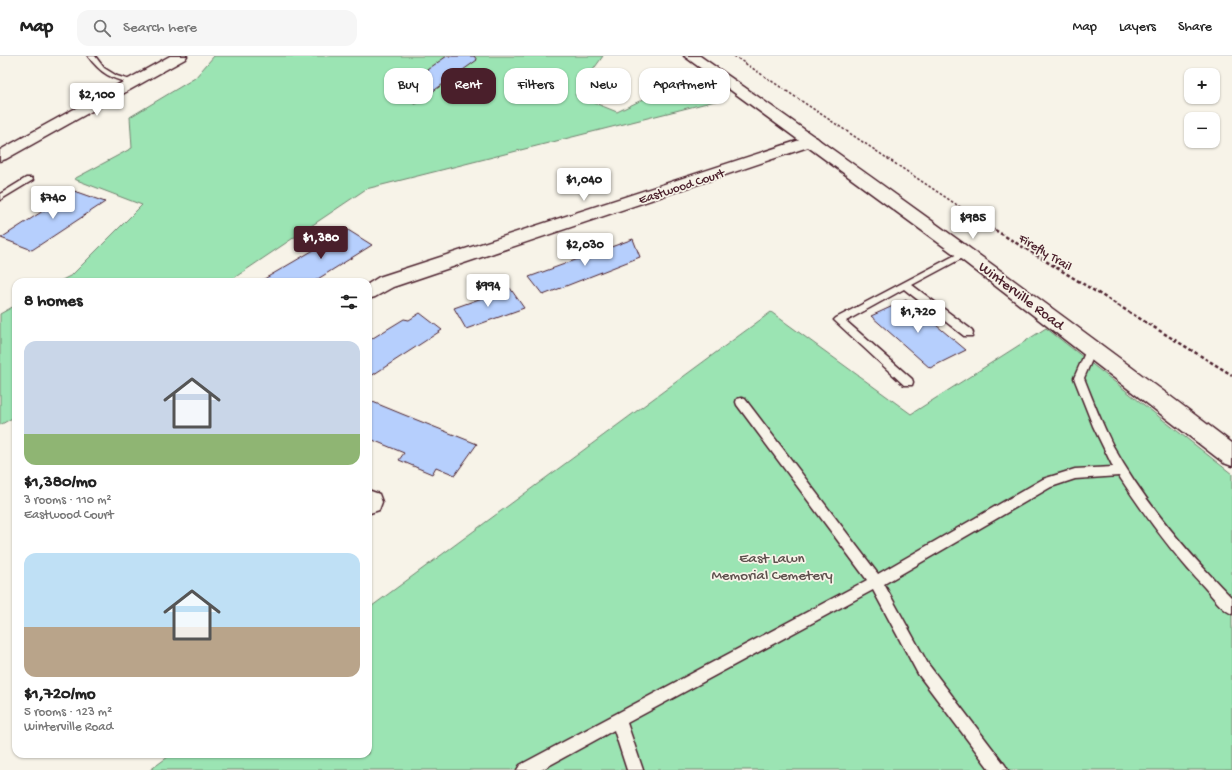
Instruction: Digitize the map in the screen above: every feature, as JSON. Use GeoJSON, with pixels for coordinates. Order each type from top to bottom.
{"type":"FeatureCollection","features":[{"type":"Feature","properties":{"kind":"street"},"geometry":{"type":"LineString","coordinates":[[0,156],[180,56]]}},
{"type":"Feature","properties":{"kind":"street","name":"Winterville Road"},"geometry":{"type":"LineString","coordinates":[[691,56],[812,141],[965,253],[1092,348],[1232,456]]}},
{"type":"Feature","properties":{"kind":"street","name":"Eastwood Court"},"geometry":{"type":"LineString","coordinates":[[372,290],[386,282],[812,141]]}},
{"type":"Feature","properties":{"kind":"lane"},"geometry":{"type":"LineString","coordinates":[[91,56],[102,69],[115,77],[133,82]]}},
{"type":"Feature","properties":{"kind":"lane"},"geometry":{"type":"LineString","coordinates":[[0,197],[29,180]]}},
{"type":"Feature","properties":{"kind":"lane"},"geometry":{"type":"LineString","coordinates":[[908,382],[840,320],[965,253]]}},
{"type":"Feature","properties":{"kind":"lane"},"geometry":{"type":"LineString","coordinates":[[905,285],[968,333]]}},
{"type":"Feature","properties":{"kind":"lane"},"geometry":{"type":"LineString","coordinates":[[1092,348],[1079,378],[1091,410],[1122,471],[1161,526],[1204,579],[1232,607]]}},
{"type":"Feature","properties":{"kind":"lane"},"geometry":{"type":"LineString","coordinates":[[741,402],[876,582],[923,669],[1000,770]]}},
{"type":"Feature","properties":{"kind":"lane"},"geometry":{"type":"LineString","coordinates":[[525,770],[876,582],[1047,483],[1076,474],[1122,471]]}},
{"type":"Feature","properties":{"kind":"lane"},"geometry":{"type":"LineString","coordinates":[[619,721],[635,770]]}},
{"type":"Feature","properties":{"kind":"path","name":"Firefly Trail"},"geometry":{"type":"LineString","coordinates":[[734,56],[1014,243],[1232,375]]}},
{"type":"Feature","properties":{"kind":"green space"},"geometry":{"type":"Polygon","coordinates":[[[214,56],[603,56],[594,68],[576,68],[576,104],[597,104],[617,112],[639,101],[639,104],[703,104],[366,189],[234,278],[66,278],[72,275],[142,205],[74,179],[132,148],[130,117],[195,78],[214,56]]]}},
{"type":"Feature","properties":{"kind":"green space"},"geometry":{"type":"Polygon","coordinates":[[[12,307],[12,418],[0,425],[0,314],[12,307]]]}},
{"type":"Feature","properties":{"kind":"green space","name":"East Lawn Memorial Cemetery"},"geometry":{"type":"Polygon","coordinates":[[[771,312],[911,414],[1046,328],[1232,474],[1232,770],[150,770],[166,758],[372,758],[372,606],[771,312]]]}},
{"type":"Feature","properties":{"kind":"building"},"geometry":{"type":"Polygon","coordinates":[[[447,56],[474,56],[477,60],[466,68],[441,68],[441,86],[433,91],[433,68],[430,68],[447,56]]]}},
{"type":"Feature","properties":{"kind":"building"},"geometry":{"type":"Polygon","coordinates":[[[74,191],[105,202],[32,250],[1,238],[74,191]]]}},
{"type":"Feature","properties":{"kind":"building"},"geometry":{"type":"Polygon","coordinates":[[[348,230],[372,245],[319,278],[266,278],[348,230]]]}},
{"type":"Feature","properties":{"kind":"building"},"geometry":{"type":"Polygon","coordinates":[[[633,239],[640,257],[543,295],[529,277],[633,239]]]}},
{"type":"Feature","properties":{"kind":"building"},"geometry":{"type":"Polygon","coordinates":[[[510,288],[524,308],[466,329],[454,308],[510,288]]]}},
{"type":"Feature","properties":{"kind":"building"},"geometry":{"type":"Polygon","coordinates":[[[906,300],[966,350],[930,368],[871,316],[906,300]]]}},
{"type":"Feature","properties":{"kind":"building"},"geometry":{"type":"Polygon","coordinates":[[[420,313],[442,330],[372,375],[372,339],[404,319],[409,320],[420,313]]]}},
{"type":"Feature","properties":{"kind":"building"},"geometry":{"type":"Polygon","coordinates":[[[372,402],[477,444],[455,475],[436,467],[432,474],[399,460],[404,453],[372,440],[372,402]]]}}]}
